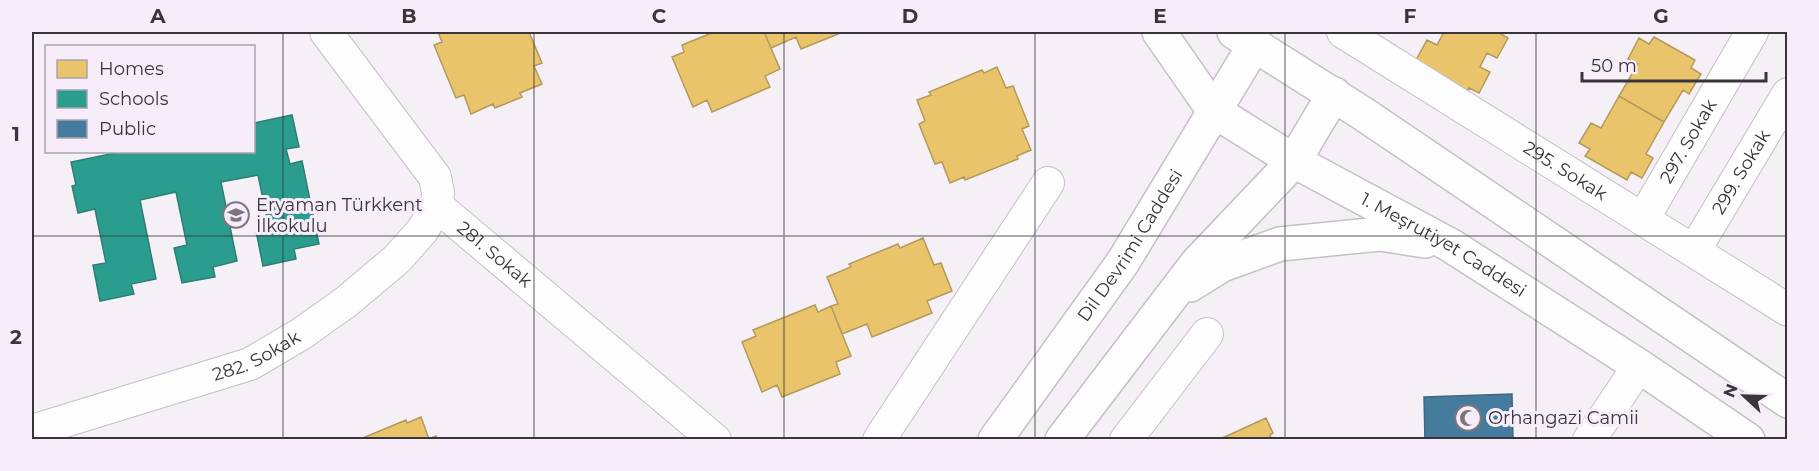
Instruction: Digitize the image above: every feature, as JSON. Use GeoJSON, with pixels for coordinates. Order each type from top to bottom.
{"type":"FeatureCollection","features":[{"type":"Feature","properties":{"kind":"main road","name":"1. Meşrutiyet Caddesi"},"geometry":{"type":"LineString","coordinates":[[1159,32],[1214,111],[1294,161],[1450,245],[1639,366],[1748,440]]}},
{"type":"Feature","properties":{"kind":"main road","name":"Dil Devrimi Caddesi"},"geometry":{"type":"LineString","coordinates":[[995,440],[1124,262],[1214,111],[1249,36]]}},
{"type":"Feature","properties":{"kind":"main road"},"geometry":{"type":"LineString","coordinates":[[1249,36],[1788,401]]}},
{"type":"Feature","properties":{"kind":"main road"},"geometry":{"type":"LineString","coordinates":[[1062,440],[1197,263],[1294,161],[1334,94]]}},
{"type":"Feature","properties":{"kind":"main road"},"geometry":{"type":"LineString","coordinates":[[1170,297],[1222,265],[1280,244],[1380,234],[1450,245]]}},
{"type":"Feature","properties":{"kind":"street"},"geometry":{"type":"LineString","coordinates":[[326,32],[435,177],[438,193],[437,206]]}},
{"type":"Feature","properties":{"kind":"street","name":"295. Sokak"},"geometry":{"type":"LineString","coordinates":[[1343,32],[1788,310]]}},
{"type":"Feature","properties":{"kind":"street","name":"297. Sokak"},"geometry":{"type":"LineString","coordinates":[[1643,219],[1752,32]]}},
{"type":"Feature","properties":{"kind":"street","name":"299. Sokak"},"geometry":{"type":"LineString","coordinates":[[1694,252],[1788,94]]}},
{"type":"Feature","properties":{"kind":"street"},"geometry":{"type":"LineString","coordinates":[[879,440],[1048,183]]}},
{"type":"Feature","properties":{"kind":"street","name":"282. Sokak"},"geometry":{"type":"LineString","coordinates":[[32,431],[250,364],[301,334],[346,302],[388,266],[422,231],[437,206]]}},
{"type":"Feature","properties":{"kind":"street","name":"281. Sokak"},"geometry":{"type":"LineString","coordinates":[[437,206],[715,440]]}},
{"type":"Feature","properties":{"kind":"street"},"geometry":{"type":"LineString","coordinates":[[1126,440],[1207,334]]}},
{"type":"Feature","properties":{"kind":"street"},"geometry":{"type":"LineString","coordinates":[[1589,440],[1639,366]]}},
{"type":"Feature","properties":{"kind":"building: Homes"},"geometry":{"type":"Polygon","coordinates":[[[438,32],[529,32],[542,63],[534,66],[542,84],[520,93],[522,97],[495,108],[493,104],[471,114],[464,95],[456,98],[434,45],[442,42],[438,32]]]}},
{"type":"Feature","properties":{"kind":"building: Homes"},"geometry":{"type":"Polygon","coordinates":[[[714,32],[764,32],[780,69],[765,76],[770,87],[712,112],[707,100],[693,107],[672,57],[684,52],[682,45],[714,32]]]}},
{"type":"Feature","properties":{"kind":"building: Homes"},"geometry":{"type":"Polygon","coordinates":[[[764,32],[843,32],[801,49],[796,37],[771,48],[764,32]]]}},
{"type":"Feature","properties":{"kind":"building: Homes"},"geometry":{"type":"Polygon","coordinates":[[[1444,32],[1498,32],[1508,38],[1497,58],[1487,53],[1480,67],[1490,72],[1479,93],[1469,88],[1465,95],[1416,60],[1427,40],[1437,45],[1444,32]]]}},
{"type":"Feature","properties":{"kind":"building: Homes"},"geometry":{"type":"Polygon","coordinates":[[[1654,37],[1695,60],[1691,68],[1701,74],[1689,94],[1683,90],[1664,122],[1619,96],[1638,64],[1628,59],[1639,38],[1649,44],[1654,37]]]}},
{"type":"Feature","properties":{"kind":"building: Homes"},"geometry":{"type":"Polygon","coordinates":[[[997,67],[1006,88],[1013,86],[1029,126],[1022,129],[1031,150],[1017,156],[1018,159],[965,180],[964,177],[950,183],[942,162],[935,164],[919,124],[925,121],[917,100],[931,95],[929,92],[982,70],[984,73],[997,67]]]}},
{"type":"Feature","properties":{"kind":"building: Homes"},"geometry":{"type":"Polygon","coordinates":[[[1619,96],[1664,122],[1646,154],[1653,158],[1642,178],[1631,172],[1627,180],[1585,156],[1590,149],[1579,143],[1591,123],[1601,128],[1619,96]]]}},
{"type":"Feature","properties":{"kind":"building: Homes"},"geometry":{"type":"Polygon","coordinates":[[[923,238],[934,265],[941,263],[952,291],[927,301],[932,313],[872,337],[867,324],[842,334],[831,306],[838,304],[827,277],[851,267],[849,264],[898,244],[900,248],[923,238]]]}},
{"type":"Feature","properties":{"kind":"building: Homes"},"geometry":{"type":"Polygon","coordinates":[[[815,305],[818,312],[831,306],[851,356],[836,362],[840,374],[782,397],[777,385],[762,392],[742,342],[756,336],[753,330],[815,305]]]}},
{"type":"Feature","properties":{"kind":"building: Homes"},"geometry":{"type":"Polygon","coordinates":[[[421,417],[429,439],[436,436],[438,440],[358,440],[406,420],[407,423],[421,417]]]}},
{"type":"Feature","properties":{"kind":"building: Homes"},"geometry":{"type":"Polygon","coordinates":[[[1266,418],[1273,433],[1270,435],[1272,440],[1218,440],[1266,418]]]}},
{"type":"Feature","properties":{"kind":"building: Schools"},"geometry":{"type":"Polygon","coordinates":[[[292,115],[299,147],[286,149],[290,164],[302,161],[319,244],[294,249],[296,259],[263,266],[256,231],[269,228],[258,175],[221,182],[237,261],[213,267],[215,277],[182,283],[174,248],[187,245],[176,192],[140,200],[156,279],[131,284],[134,294],[100,301],[93,265],[106,263],[95,209],[78,213],[72,186],[76,185],[71,162],[115,153],[255,153],[255,123],[292,115]]]}},
{"type":"Feature","properties":{"kind":"building: Public","name":"Orhangazi Camii"},"geometry":{"type":"Polygon","coordinates":[[[1512,394],[1513,440],[1425,440],[1424,397],[1512,394]]]}},
{"type":"Feature","properties":{"kind":"place","name":"Eryaman Türkkent İlkokulu"},"geometry":{"type":"Point","coordinates":[236,215]}},
{"type":"Feature","properties":{"kind":"place","name":"Orhangazi Camii"},"geometry":{"type":"Point","coordinates":[1468,418]}}]}
